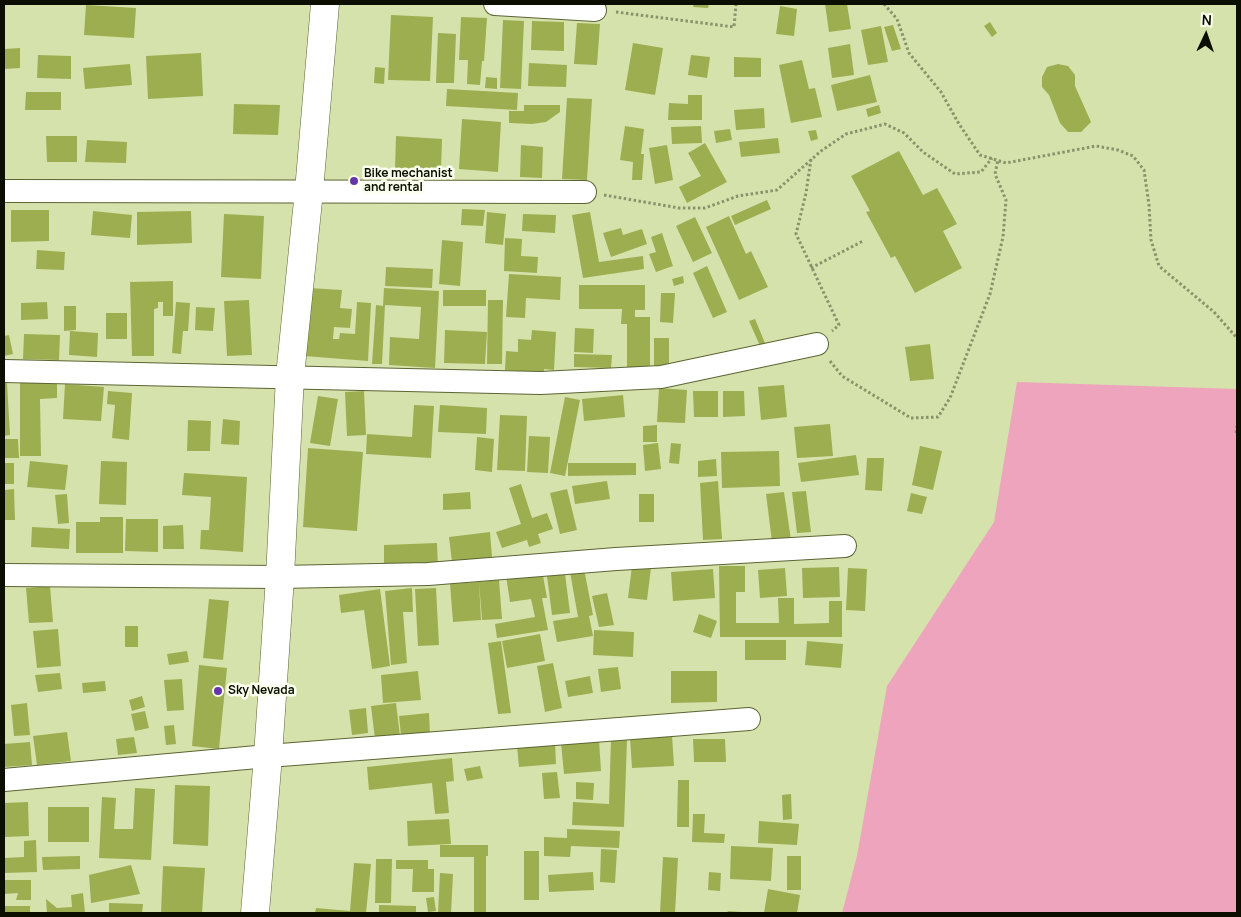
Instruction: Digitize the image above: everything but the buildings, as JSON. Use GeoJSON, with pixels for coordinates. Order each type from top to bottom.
{"type":"FeatureCollection","features":[{"type":"Feature","properties":{"kind":"main road"},"geometry":{"type":"LineString","coordinates":[[254,913],[268,756],[280,577],[290,376],[309,191],[325,4]]}},
{"type":"Feature","properties":{"kind":"street"},"geometry":{"type":"LineString","coordinates":[[495,4],[595,10]]}},
{"type":"Feature","properties":{"kind":"street"},"geometry":{"type":"LineString","coordinates":[[4,191],[585,192]]}},
{"type":"Feature","properties":{"kind":"street"},"geometry":{"type":"LineString","coordinates":[[4,371],[541,383],[660,377],[817,344]]}},
{"type":"Feature","properties":{"kind":"street"},"geometry":{"type":"LineString","coordinates":[[4,575],[280,577],[428,574],[616,559],[845,546]]}},
{"type":"Feature","properties":{"kind":"street"},"geometry":{"type":"LineString","coordinates":[[4,780],[268,756],[749,719]]}},
{"type":"Feature","properties":{"kind":"path"},"geometry":{"type":"LineString","coordinates":[[595,10],[734,27],[736,4]]}},
{"type":"Feature","properties":{"kind":"path"},"geometry":{"type":"LineString","coordinates":[[884,4],[897,19],[909,53],[941,92],[959,124],[980,155],[1006,162],[1096,146],[1118,150],[1133,156],[1144,170],[1149,204],[1150,240],[1159,266],[1214,312],[1237,338]]}},
{"type":"Feature","properties":{"kind":"path"},"geometry":{"type":"LineString","coordinates":[[585,192],[679,208],[705,208],[738,196],[777,190],[811,159],[846,134],[885,124],[904,133],[923,152],[955,174],[981,172],[992,158]]}},
{"type":"Feature","properties":{"kind":"path"},"geometry":{"type":"LineString","coordinates":[[811,159],[806,193],[796,234],[839,325],[817,344],[842,376],[911,418],[938,417],[950,398],[990,294],[1003,237],[1006,200],[995,174],[998,160]]}},
{"type":"Feature","properties":{"kind":"path"},"geometry":{"type":"LineString","coordinates":[[811,268],[863,241]]}},
{"type":"Feature","properties":{"kind":"path"},"geometry":{"type":"LineString","coordinates":[[1236,433],[1237,426]]}},
{"type":"Feature","properties":{"kind":"shaded area"},"geometry":{"type":"Polygon","coordinates":[[[1017,382],[1237,389],[1237,913],[842,913],[857,856],[887,686],[994,522],[1017,382]]]}},
{"type":"Feature","properties":{"kind":"place","name":"Bike mechanist and rental"},"geometry":{"type":"Point","coordinates":[354,181]}},
{"type":"Feature","properties":{"kind":"place","name":"Sky Nevada"},"geometry":{"type":"Point","coordinates":[218,691]}}]}
